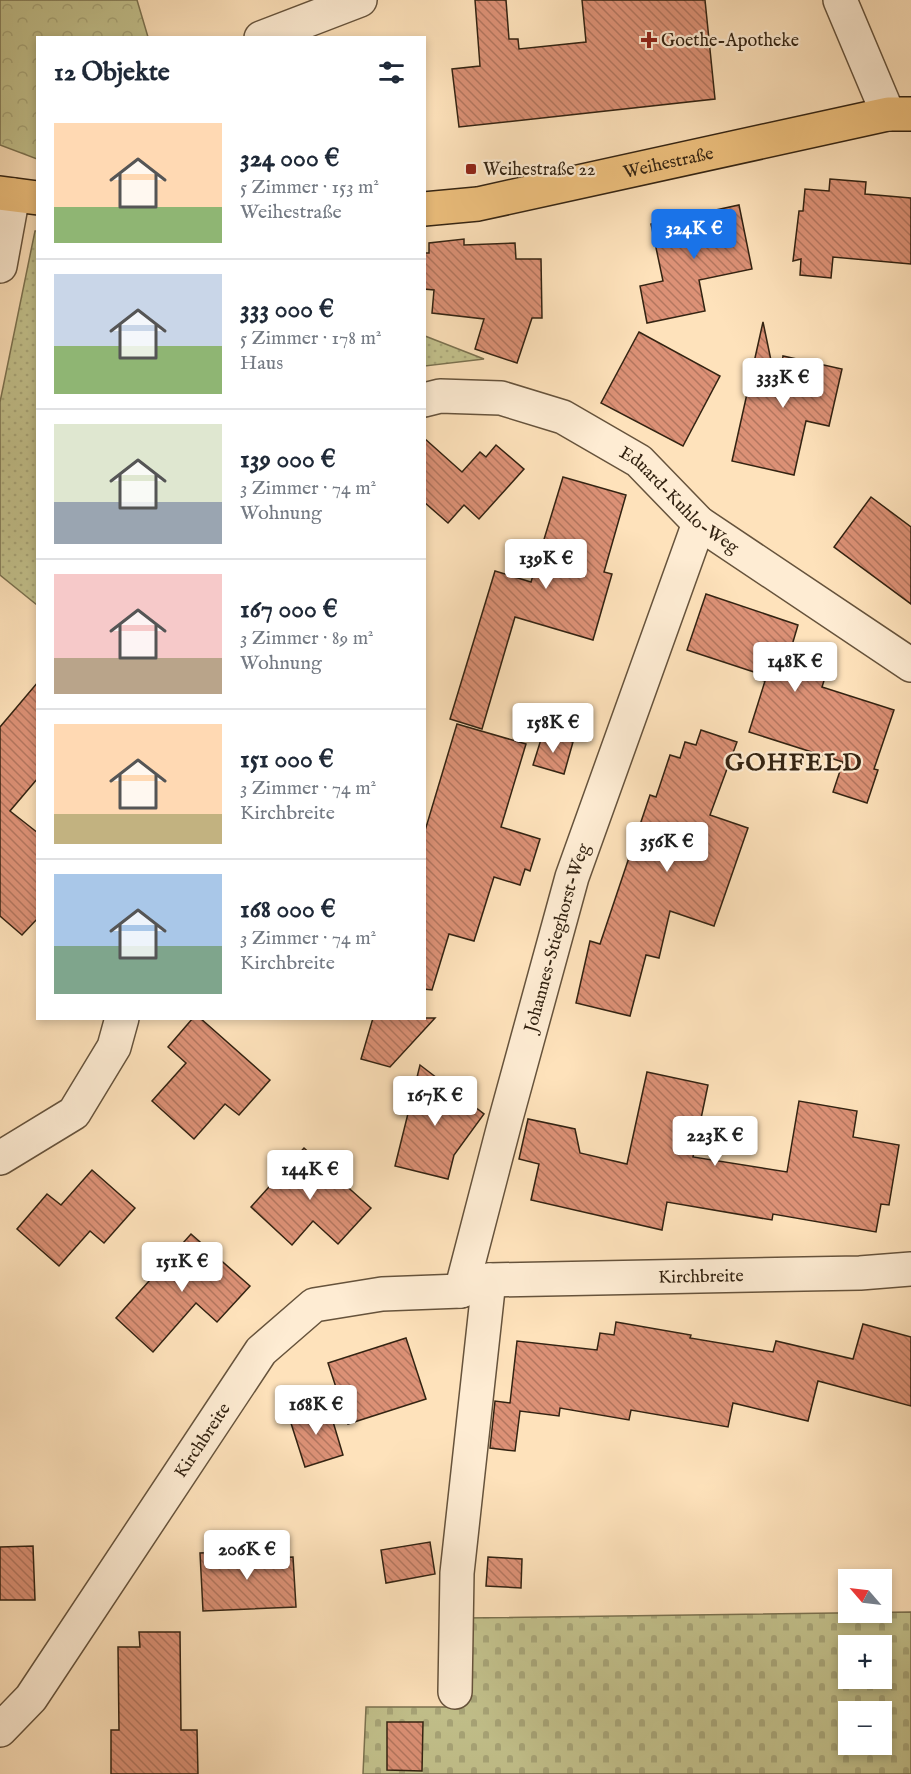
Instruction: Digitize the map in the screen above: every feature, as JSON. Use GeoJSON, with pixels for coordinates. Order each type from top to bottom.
{"type":"FeatureCollection","features":[{"type":"Feature","properties":{"kind":"main road","name":"Weihestraße"},"geometry":{"type":"LineString","coordinates":[[426,209],[478,204],[899,114]]}},
{"type":"Feature","properties":{"kind":"street"},"geometry":{"type":"LineString","coordinates":[[266,36],[360,0]]}},
{"type":"Feature","properties":{"kind":"street"},"geometry":{"type":"LineString","coordinates":[[840,0],[899,114]]}},
{"type":"Feature","properties":{"kind":"street"},"geometry":{"type":"LineString","coordinates":[[0,266],[17,195]]}},
{"type":"Feature","properties":{"kind":"street","name":"Eduard-Kuhlo-Weg"},"geometry":{"type":"LineString","coordinates":[[426,400],[440,396],[501,398],[563,417],[639,460],[699,523],[911,665]]}},
{"type":"Feature","properties":{"kind":"street","name":"Johannes-Stieghorst-Weg"},"geometry":{"type":"LineString","coordinates":[[475,1286],[506,1118],[572,877],[699,523]]}},
{"type":"Feature","properties":{"kind":"street"},"geometry":{"type":"LineString","coordinates":[[0,1158],[74,1113],[114,1047],[121,1020]]}},
{"type":"Feature","properties":{"kind":"street","name":"Kirchbreite"},"geometry":{"type":"LineString","coordinates":[[0,1730],[31,1698],[261,1351],[314,1305],[382,1294],[475,1286],[860,1274],[911,1269]]}},
{"type":"Feature","properties":{"kind":"street"},"geometry":{"type":"LineString","coordinates":[[455,1692],[457,1573],[475,1286]]}},
{"type":"Feature","properties":{"kind":"green space"},"geometry":{"type":"Polygon","coordinates":[[[0,0],[137,0],[148,36],[36,36],[36,159],[0,145],[0,0]]]}},
{"type":"Feature","properties":{"kind":"green space"},"geometry":{"type":"Polygon","coordinates":[[[36,231],[36,604],[0,575],[0,402],[36,231]]]}},
{"type":"Feature","properties":{"kind":"green space"},"geometry":{"type":"Polygon","coordinates":[[[426,336],[484,359],[426,366],[426,336]]]}},
{"type":"Feature","properties":{"kind":"green space"},"geometry":{"type":"Polygon","coordinates":[[[892,1612],[911,1612],[911,1774],[363,1774],[366,1707],[461,1707],[464,1618],[838,1613],[838,1623],[892,1623],[892,1612]]]}},
{"type":"Feature","properties":{"kind":"building"},"geometry":{"type":"Polygon","coordinates":[[[475,0],[506,0],[509,39],[518,39],[519,49],[586,42],[582,0],[705,0],[715,99],[459,127],[452,69],[480,66],[475,0]]]}},
{"type":"Feature","properties":{"kind":"building"},"geometry":{"type":"Polygon","coordinates":[[[830,179],[866,182],[865,194],[911,198],[911,264],[833,257],[831,278],[800,275],[801,259],[793,261],[799,211],[803,211],[805,189],[829,191],[830,179]]]}},
{"type":"Feature","properties":{"kind":"building"},"geometry":{"type":"Polygon","coordinates":[[[739,205],[752,269],[699,280],[705,311],[647,323],[640,286],[663,281],[651,224],[739,205]]]}},
{"type":"Feature","properties":{"kind":"building"},"geometry":{"type":"Polygon","coordinates":[[[464,239],[464,245],[515,243],[516,259],[541,259],[542,318],[532,318],[517,363],[475,349],[484,319],[432,313],[434,290],[426,289],[426,253],[429,253],[429,243],[464,239]]]}},
{"type":"Feature","properties":{"kind":"building"},"geometry":{"type":"Polygon","coordinates":[[[763,322],[778,394],[783,356],[842,369],[829,426],[806,421],[794,475],[732,461],[763,322]]]}},
{"type":"Feature","properties":{"kind":"building"},"geometry":{"type":"Polygon","coordinates":[[[639,332],[720,376],[683,446],[601,403],[639,332]]]}},
{"type":"Feature","properties":{"kind":"building"},"geometry":{"type":"Polygon","coordinates":[[[426,440],[462,472],[480,452],[486,457],[496,445],[524,469],[479,519],[464,505],[448,523],[426,504],[426,440]]]}},
{"type":"Feature","properties":{"kind":"building"},"geometry":{"type":"Polygon","coordinates":[[[563,477],[626,495],[604,572],[612,574],[593,640],[515,617],[482,729],[450,719],[495,571],[531,582],[563,477]]]}},
{"type":"Feature","properties":{"kind":"building"},"geometry":{"type":"Polygon","coordinates":[[[871,497],[911,527],[911,604],[834,547],[871,497]]]}},
{"type":"Feature","properties":{"kind":"building"},"geometry":{"type":"Polygon","coordinates":[[[706,594],[798,625],[790,652],[829,665],[822,687],[894,710],[874,769],[878,770],[867,803],[833,792],[843,762],[749,732],[765,681],[761,680],[763,675],[687,650],[706,594]]]}},
{"type":"Feature","properties":{"kind":"building"},"geometry":{"type":"Polygon","coordinates":[[[36,684],[36,780],[10,811],[36,831],[36,920],[22,935],[0,916],[0,727],[36,684]]]}},
{"type":"Feature","properties":{"kind":"building"},"geometry":{"type":"Polygon","coordinates":[[[457,724],[526,744],[501,827],[540,839],[530,871],[525,869],[520,885],[494,877],[474,941],[449,934],[432,990],[426,989],[426,827],[457,724]]]}},
{"type":"Feature","properties":{"kind":"building"},"geometry":{"type":"Polygon","coordinates":[[[701,730],[737,742],[710,815],[748,828],[714,926],[670,911],[659,958],[646,955],[630,1016],[576,1003],[590,941],[600,944],[650,795],[656,797],[670,755],[680,758],[685,742],[696,745],[701,730]]]}},
{"type":"Feature","properties":{"kind":"building"},"geometry":{"type":"Polygon","coordinates":[[[543,733],[573,742],[564,774],[533,765],[543,733]]]}},
{"type":"Feature","properties":{"kind":"building"},"geometry":{"type":"Polygon","coordinates":[[[435,1018],[390,1067],[361,1059],[372,1020],[435,1018]]]}},
{"type":"Feature","properties":{"kind":"building"},"geometry":{"type":"Polygon","coordinates":[[[191,1020],[202,1020],[270,1080],[239,1115],[225,1104],[194,1139],[152,1101],[186,1063],[168,1047],[191,1020]]]}},
{"type":"Feature","properties":{"kind":"building"},"geometry":{"type":"Polygon","coordinates":[[[420,1065],[484,1114],[454,1155],[448,1179],[395,1166],[420,1065]]]}},
{"type":"Feature","properties":{"kind":"building"},"geometry":{"type":"Polygon","coordinates":[[[647,1072],[708,1085],[693,1157],[787,1172],[799,1101],[857,1111],[853,1137],[899,1145],[889,1205],[881,1204],[876,1232],[773,1214],[772,1220],[667,1202],[662,1230],[531,1200],[539,1164],[519,1159],[528,1119],[575,1129],[580,1153],[627,1164],[647,1072]]]}},
{"type":"Feature","properties":{"kind":"building"},"geometry":{"type":"Polygon","coordinates":[[[304,1148],[371,1208],[338,1244],[313,1221],[292,1245],[251,1207],[304,1148]]]}},
{"type":"Feature","properties":{"kind":"building"},"geometry":{"type":"Polygon","coordinates":[[[92,1170],[135,1208],[104,1243],[90,1231],[59,1266],[17,1229],[47,1194],[61,1205],[92,1170]]]}},
{"type":"Feature","properties":{"kind":"building"},"geometry":{"type":"Polygon","coordinates":[[[191,1234],[250,1286],[217,1322],[196,1303],[153,1352],[116,1318],[191,1234]]]}},
{"type":"Feature","properties":{"kind":"building"},"geometry":{"type":"Polygon","coordinates":[[[616,1322],[691,1335],[690,1338],[773,1352],[776,1341],[853,1359],[863,1324],[911,1337],[911,1406],[818,1381],[808,1421],[733,1403],[728,1427],[631,1410],[629,1420],[560,1408],[559,1416],[520,1411],[515,1451],[490,1448],[495,1401],[510,1403],[517,1341],[597,1350],[600,1333],[614,1335],[616,1322]]]}},
{"type":"Feature","properties":{"kind":"building"},"geometry":{"type":"Polygon","coordinates":[[[406,1338],[426,1399],[348,1424],[328,1363],[406,1338]]]}},
{"type":"Feature","properties":{"kind":"building"},"geometry":{"type":"Polygon","coordinates":[[[328,1405],[343,1455],[305,1467],[289,1417],[328,1405]]]}},
{"type":"Feature","properties":{"kind":"building"},"geometry":{"type":"Polygon","coordinates":[[[430,1542],[435,1574],[386,1583],[381,1550],[430,1542]]]}},
{"type":"Feature","properties":{"kind":"building"},"geometry":{"type":"Polygon","coordinates":[[[33,1546],[35,1600],[0,1600],[0,1547],[33,1546]]]}},
{"type":"Feature","properties":{"kind":"building"},"geometry":{"type":"Polygon","coordinates":[[[266,1550],[266,1558],[293,1557],[296,1607],[203,1611],[200,1553],[266,1550]]]}},
{"type":"Feature","properties":{"kind":"building"},"geometry":{"type":"Polygon","coordinates":[[[488,1557],[522,1559],[521,1588],[486,1586],[488,1557]]]}},
{"type":"Feature","properties":{"kind":"building"},"geometry":{"type":"Polygon","coordinates":[[[139,1632],[180,1632],[181,1730],[197,1730],[198,1774],[111,1774],[111,1730],[119,1730],[118,1647],[140,1647],[139,1632]]]}},
{"type":"Feature","properties":{"kind":"building"},"geometry":{"type":"Polygon","coordinates":[[[387,1722],[423,1722],[422,1771],[387,1770],[387,1722]]]}},
{"type":"Feature","properties":{"kind":"place","name":"Goethe-Apotheke"},"geometry":{"type":"Point","coordinates":[649,40]}},
{"type":"Feature","properties":{"kind":"place","name":"Weihestraße 22"},"geometry":{"type":"Point","coordinates":[471,169]}},
{"type":"Feature","properties":{"kind":"district","name":"GOHFELD"},"geometry":{"type":"Point","coordinates":[794,762]}}]}
